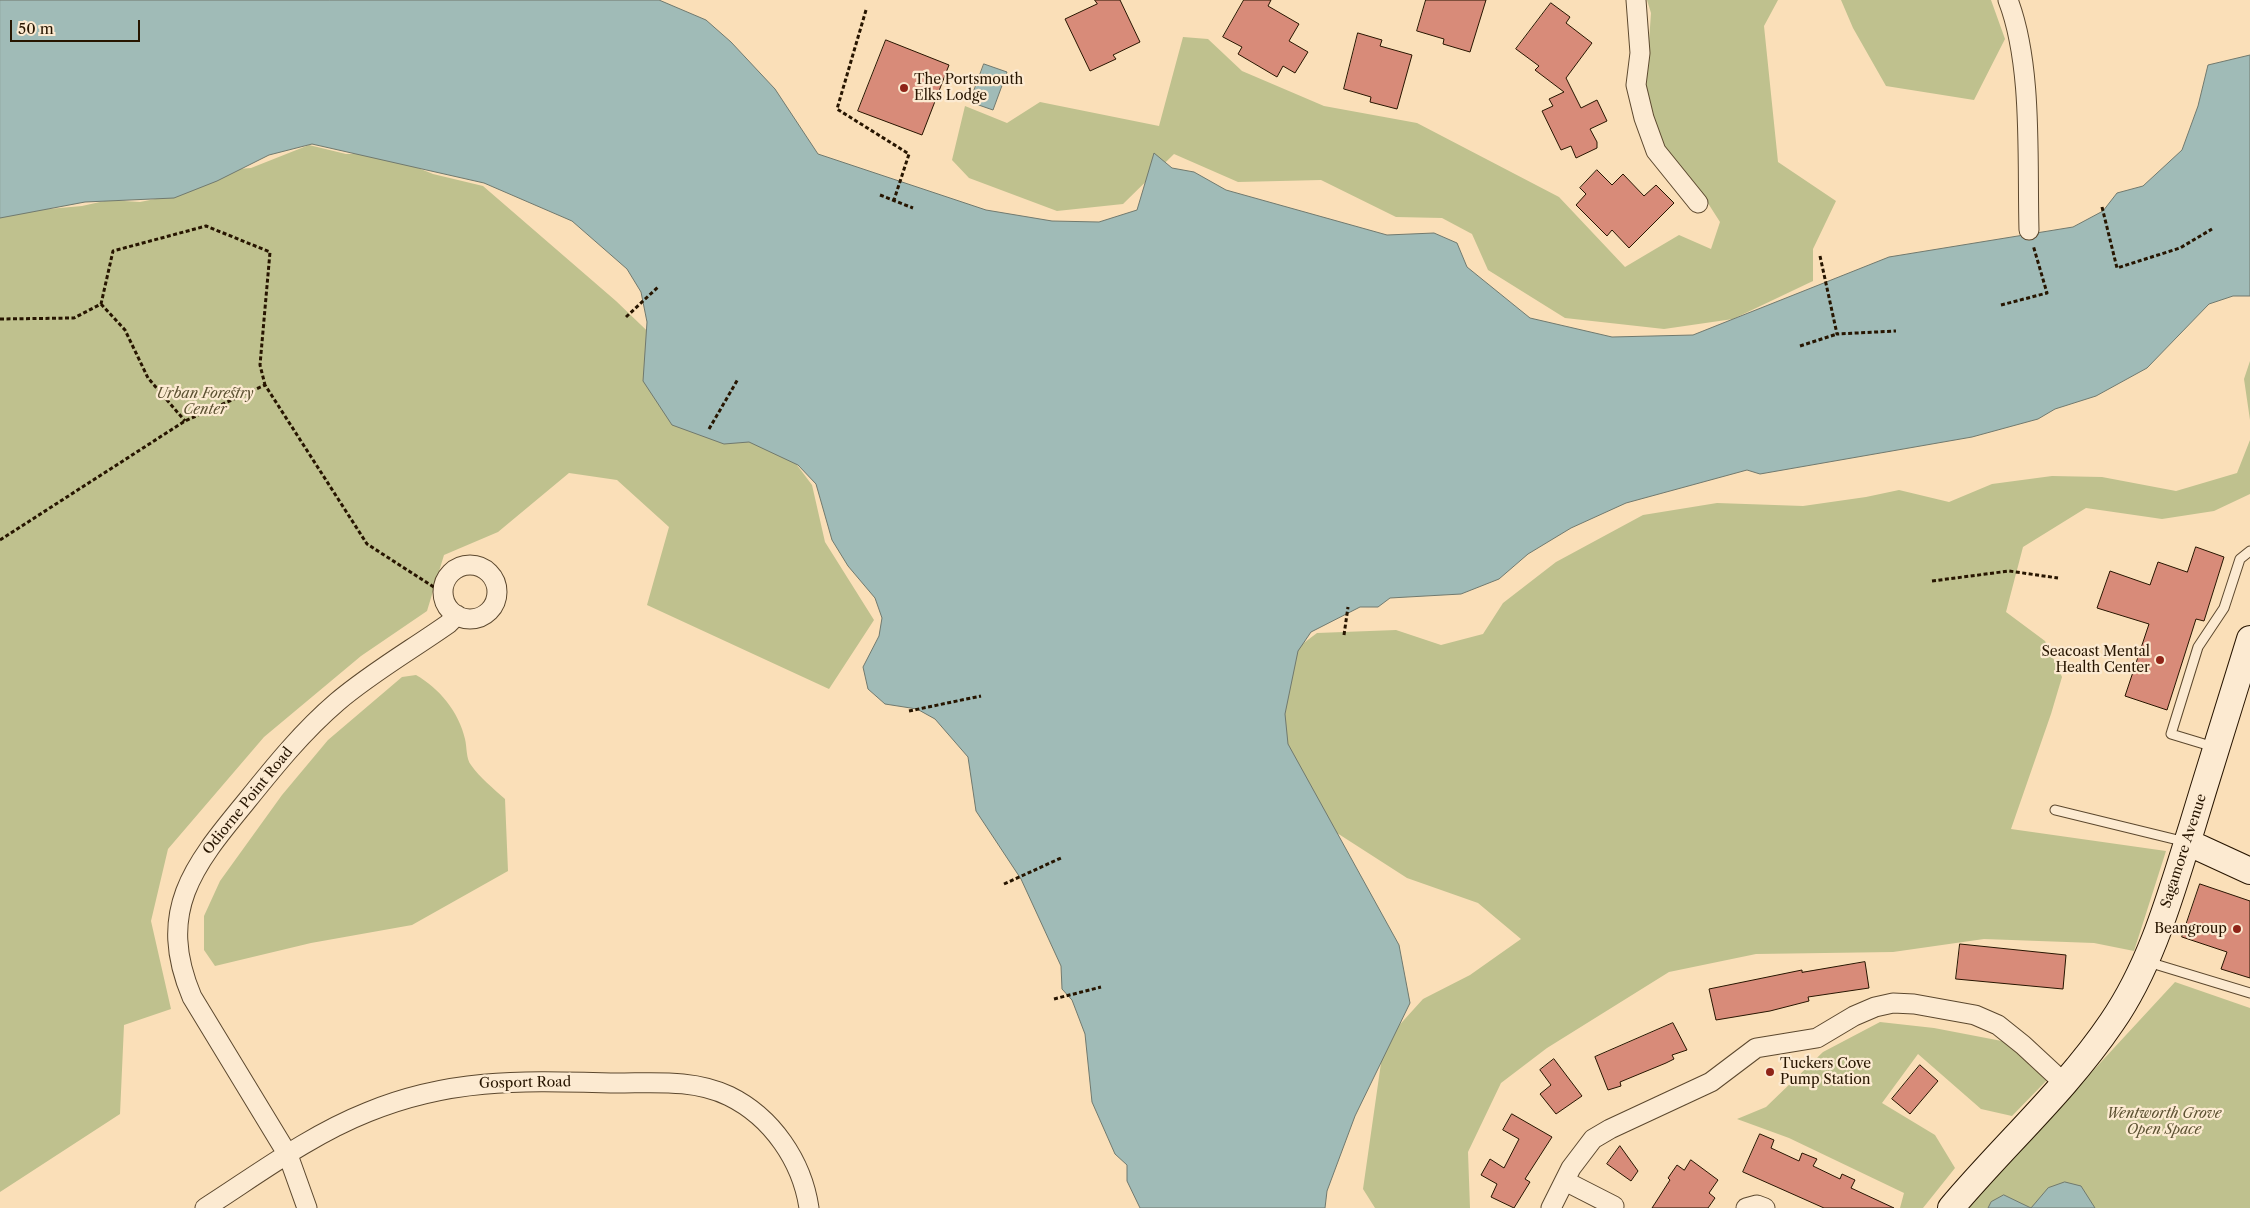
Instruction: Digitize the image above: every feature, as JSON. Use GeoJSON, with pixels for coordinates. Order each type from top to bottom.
{"type":"FeatureCollection","features":[{"type":"Feature","properties":{"kind":"main road","name":"Sagamore Avenue"},"geometry":{"type":"LineString","coordinates":[[1950,1208],[2064,1083],[2113,1021],[2145,961],[2174,884],[2250,638]]}},
{"type":"Feature","properties":{"kind":"main road"},"geometry":{"type":"LineString","coordinates":[[2187,842],[2250,871]]}},
{"type":"Feature","properties":{"kind":"street"},"geometry":{"type":"LineString","coordinates":[[1636,0],[1640,53],[1636,85],[1644,118],[1656,151],[1698,203]]}},
{"type":"Feature","properties":{"kind":"street"},"geometry":{"type":"LineString","coordinates":[[2008,0],[2015,17],[2024,85],[2029,230]]}},
{"type":"Feature","properties":{"kind":"street"},"geometry":{"type":"LineString","coordinates":[[473,564],[482,567],[495,579],[497,596],[489,612],[474,619],[456,615],[445,602],[443,593],[448,575],[464,565],[473,564]]}},
{"type":"Feature","properties":{"kind":"street","name":"Odiorne Point Road"},"geometry":{"type":"LineString","coordinates":[[307,1208],[288,1155],[192,996],[182,974],[177,951],[178,928],[186,888],[207,848],[307,730],[338,702],[386,665],[448,624],[456,615]]}},
{"type":"Feature","properties":{"kind":"street"},"geometry":{"type":"LineString","coordinates":[[1551,1208],[1581,1153],[1593,1139],[1610,1129],[1711,1082],[1756,1048],[1817,1038],[1854,1016],[1893,1003],[1943,1008],[1976,1015],[1990,1022],[2023,1045],[2064,1083]]}},
{"type":"Feature","properties":{"kind":"street","name":"Gosport Road"},"geometry":{"type":"LineString","coordinates":[[205,1208],[288,1155],[368,1112],[409,1098],[448,1088],[483,1083],[519,1081],[677,1083],[713,1089],[729,1096],[757,1115],[788,1149],[798,1168],[810,1208]]}},
{"type":"Feature","properties":{"kind":"street"},"geometry":{"type":"LineString","coordinates":[[1565,1181],[1614,1206]]}},
{"type":"Feature","properties":{"kind":"street"},"geometry":{"type":"LineString","coordinates":[[1746,1208],[1757,1205],[1765,1208]]}},
{"type":"Feature","properties":{"kind":"lane"},"geometry":{"type":"LineString","coordinates":[[2216,748],[2171,734],[2198,646],[2224,608],[2240,559],[2250,551]]}},
{"type":"Feature","properties":{"kind":"lane"},"geometry":{"type":"LineString","coordinates":[[2055,810],[2187,842]]}},
{"type":"Feature","properties":{"kind":"lane"},"geometry":{"type":"LineString","coordinates":[[2145,961],[2250,993]]}},
{"type":"Feature","properties":{"kind":"path"},"geometry":{"type":"LineString","coordinates":[[866,10],[837,109],[908,154],[894,200]]}},
{"type":"Feature","properties":{"kind":"path"},"geometry":{"type":"LineString","coordinates":[[880,195],[913,208]]}},
{"type":"Feature","properties":{"kind":"path"},"geometry":{"type":"LineString","coordinates":[[2102,207],[2117,268],[2180,248],[2212,229]]}},
{"type":"Feature","properties":{"kind":"path"},"geometry":{"type":"LineString","coordinates":[[0,319],[74,318],[101,304],[113,251],[206,226],[270,252],[260,365],[265,385],[367,544],[443,593]]}},
{"type":"Feature","properties":{"kind":"path"},"geometry":{"type":"LineString","coordinates":[[2001,305],[2047,293],[2029,230]]}},
{"type":"Feature","properties":{"kind":"path"},"geometry":{"type":"LineString","coordinates":[[1820,256],[1837,334]]}},
{"type":"Feature","properties":{"kind":"path"},"geometry":{"type":"LineString","coordinates":[[626,317],[658,287]]}},
{"type":"Feature","properties":{"kind":"path"},"geometry":{"type":"LineString","coordinates":[[101,304],[125,330],[148,378],[185,421]]}},
{"type":"Feature","properties":{"kind":"path"},"geometry":{"type":"LineString","coordinates":[[1800,346],[1837,334],[1896,331]]}},
{"type":"Feature","properties":{"kind":"path"},"geometry":{"type":"LineString","coordinates":[[709,429],[738,379]]}},
{"type":"Feature","properties":{"kind":"path"},"geometry":{"type":"LineString","coordinates":[[0,540],[185,421],[265,385]]}},
{"type":"Feature","properties":{"kind":"path"},"geometry":{"type":"LineString","coordinates":[[1932,582],[2009,572],[2058,578]]}},
{"type":"Feature","properties":{"kind":"path"},"geometry":{"type":"LineString","coordinates":[[1344,635],[1348,607]]}},
{"type":"Feature","properties":{"kind":"path"},"geometry":{"type":"LineString","coordinates":[[909,711],[981,696]]}},
{"type":"Feature","properties":{"kind":"path"},"geometry":{"type":"LineString","coordinates":[[1004,884],[1061,858]]}},
{"type":"Feature","properties":{"kind":"path"},"geometry":{"type":"LineString","coordinates":[[1054,999],[1101,987]]}},
{"type":"Feature","properties":{"kind":"green space"},"geometry":{"type":"Polygon","coordinates":[[[1647,0],[1778,0],[1764,26],[1778,162],[1836,201],[1813,249],[1813,281],[1733,319],[1664,329],[1565,318],[1488,270],[1472,234],[1442,218],[1396,217],[1321,180],[1238,182],[1174,154],[1123,204],[1057,211],[969,178],[952,160],[965,106],[1007,123],[1040,102],[1159,126],[1183,37],[1208,39],[1242,71],[1324,106],[1417,123],[1559,197],[1625,267],[1679,235],[1711,249],[1720,222],[1697,186],[1662,147],[1646,85],[1651,13],[1647,0]]]}},
{"type":"Feature","properties":{"kind":"green space"},"geometry":{"type":"Polygon","coordinates":[[[1841,0],[1991,0],[2005,39],[1974,100],[1886,86],[1853,28],[1841,0]]]}},
{"type":"Feature","properties":{"kind":"green space","name":"Urban Forestry Center"},"geometry":{"type":"Polygon","coordinates":[[[309,145],[346,154],[381,153],[433,174],[483,186],[616,301],[665,348],[791,457],[812,485],[825,542],[874,620],[829,689],[647,605],[669,527],[617,480],[569,473],[498,532],[444,555],[427,611],[361,656],[264,737],[168,849],[151,921],[171,1009],[124,1025],[120,1114],[0,1192],[0,216],[26,211],[82,206],[109,200],[140,202],[155,199],[212,171],[251,168],[309,145]]]}},
{"type":"Feature","properties":{"kind":"green space"},"geometry":{"type":"Polygon","coordinates":[[[2250,361],[2250,420],[2244,379],[2250,361]]]}},
{"type":"Feature","properties":{"kind":"green space"},"geometry":{"type":"Polygon","coordinates":[[[2250,440],[2250,494],[2214,511],[2162,519],[2086,508],[2023,547],[2006,612],[2045,641],[2062,677],[2011,829],[2166,851],[2134,951],[2094,943],[1984,939],[1893,952],[1756,954],[1669,972],[1547,1048],[1501,1083],[1468,1152],[1470,1208],[1375,1208],[1363,1189],[1384,1042],[1423,999],[1470,975],[1521,939],[1478,903],[1407,878],[1337,833],[1282,761],[1285,657],[1317,633],[1396,630],[1441,645],[1483,634],[1503,603],[1556,562],[1643,515],[1717,503],[1803,506],[1899,490],[1949,502],[1992,484],[2052,476],[2102,477],[2176,491],[2237,473],[2250,440]]]}},
{"type":"Feature","properties":{"kind":"green space"},"geometry":{"type":"Polygon","coordinates":[[[416,675],[433,687],[453,710],[462,729],[469,762],[483,779],[505,799],[508,871],[412,925],[311,943],[215,966],[204,950],[204,916],[220,881],[282,795],[328,740],[402,677],[416,675]]]}},
{"type":"Feature","properties":{"kind":"green space","name":"Wentworth Grove Open Space"},"geometry":{"type":"Polygon","coordinates":[[[2175,982],[2250,1008],[2250,1208],[1966,1208],[2175,982]]]}},
{"type":"Feature","properties":{"kind":"green space"},"geometry":{"type":"Polygon","coordinates":[[[1880,1022],[1934,1028],[2007,1042],[2048,1079],[2012,1116],[1981,1109],[1918,1054],[1882,1103],[1935,1135],[1955,1168],[1923,1208],[1900,1208],[1904,1193],[1789,1138],[1737,1119],[1766,1107],[1823,1052],[1880,1022]]]}},
{"type":"Feature","properties":{"kind":"water"},"geometry":{"type":"Polygon","coordinates":[[[0,0],[659,0],[706,20],[731,42],[775,89],[818,154],[986,210],[1052,221],[1099,222],[1137,210],[1154,153],[1172,168],[1194,172],[1226,190],[1387,235],[1434,233],[1457,243],[1467,267],[1530,318],[1612,337],[1693,335],[1889,257],[2073,227],[2103,211],[2117,193],[2143,186],[2182,150],[2198,106],[2208,65],[2250,55],[2250,296],[2233,296],[2209,304],[2147,368],[2096,396],[2055,409],[2038,419],[1972,437],[1760,474],[1747,470],[1626,503],[1571,528],[1528,554],[1499,579],[1461,594],[1390,598],[1378,607],[1360,607],[1311,632],[1298,651],[1285,714],[1288,744],[1399,945],[1410,1003],[1355,1116],[1327,1191],[1325,1208],[1140,1208],[1127,1181],[1127,1165],[1115,1154],[1092,1102],[1085,1034],[1072,1000],[1062,989],[1061,966],[1021,879],[976,811],[968,757],[935,719],[917,709],[885,704],[868,689],[863,667],[879,636],[882,618],[875,598],[848,566],[832,540],[816,484],[798,465],[749,442],[724,444],[672,425],[643,381],[647,322],[641,292],[627,269],[572,221],[484,183],[312,144],[269,155],[217,181],[174,198],[85,202],[0,218],[0,0]]]}},
{"type":"Feature","properties":{"kind":"water"},"geometry":{"type":"Polygon","coordinates":[[[984,64],[1007,72],[993,110],[970,102],[984,64]]]}},
{"type":"Feature","properties":{"kind":"water"},"geometry":{"type":"Polygon","coordinates":[[[2065,1182],[2081,1186],[2095,1208],[2031,1208],[2048,1188],[2065,1182]]]}},
{"type":"Feature","properties":{"kind":"water"},"geometry":{"type":"Polygon","coordinates":[[[2004,1195],[2031,1208],[1988,1208],[1991,1202],[2004,1195]]]}},
{"type":"Feature","properties":{"kind":"building"},"geometry":{"type":"Polygon","coordinates":[[[1095,0],[1120,0],[1140,42],[1113,55],[1116,59],[1090,71],[1065,19],[1097,4],[1095,0]]]}},
{"type":"Feature","properties":{"kind":"building"},"geometry":{"type":"Polygon","coordinates":[[[1244,0],[1271,0],[1268,6],[1299,24],[1289,41],[1308,52],[1295,73],[1283,66],[1277,77],[1238,54],[1242,47],[1223,37],[1244,0]]]}},
{"type":"Feature","properties":{"kind":"building"},"geometry":{"type":"Polygon","coordinates":[[[1426,0],[1486,0],[1470,52],[1443,44],[1444,39],[1417,31],[1426,0]]]}},
{"type":"Feature","properties":{"kind":"building"},"geometry":{"type":"Polygon","coordinates":[[[1551,3],[1570,17],[1566,23],[1592,43],[1566,78],[1581,108],[1597,100],[1607,121],[1590,129],[1597,142],[1597,148],[1576,158],[1571,146],[1561,150],[1542,111],[1553,106],[1549,99],[1564,92],[1535,70],[1539,66],[1516,49],[1551,3]]]}},
{"type":"Feature","properties":{"kind":"building"},"geometry":{"type":"Polygon","coordinates":[[[1358,33],[1382,40],[1380,46],[1412,55],[1397,109],[1370,102],[1371,97],[1344,89],[1358,33]]]}},
{"type":"Feature","properties":{"kind":"building","name":"The Portsmouth Elks Lodge"},"geometry":{"type":"Polygon","coordinates":[[[886,40],[949,65],[922,135],[858,111],[886,40]]]}},
{"type":"Feature","properties":{"kind":"building"},"geometry":{"type":"Polygon","coordinates":[[[1597,170],[1612,185],[1623,174],[1644,196],[1656,185],[1674,203],[1629,248],[1612,230],[1607,236],[1576,205],[1586,194],[1580,188],[1597,170]]]}},
{"type":"Feature","properties":{"kind":"building","name":"Seacoast Mental Health Center"},"geometry":{"type":"Polygon","coordinates":[[[2196,547],[2224,557],[2204,621],[2196,619],[2167,710],[2125,696],[2149,624],[2097,608],[2110,571],[2150,585],[2158,562],[2187,572],[2196,547]]]}},
{"type":"Feature","properties":{"kind":"building"},"geometry":{"type":"Polygon","coordinates":[[[2200,884],[2250,901],[2250,978],[2221,969],[2227,952],[2182,937],[2200,884]]]}},
{"type":"Feature","properties":{"kind":"building"},"geometry":{"type":"Polygon","coordinates":[[[1960,944],[2066,955],[2063,989],[1956,979],[1960,944]]]}},
{"type":"Feature","properties":{"kind":"building"},"geometry":{"type":"Polygon","coordinates":[[[1865,962],[1869,988],[1808,997],[1809,1001],[1770,1011],[1716,1020],[1709,989],[1802,970],[1802,972],[1865,962]]]}},
{"type":"Feature","properties":{"kind":"building"},"geometry":{"type":"Polygon","coordinates":[[[1673,1023],[1687,1050],[1672,1055],[1674,1059],[1620,1082],[1621,1086],[1608,1090],[1595,1057],[1673,1023]]]}},
{"type":"Feature","properties":{"kind":"building"},"geometry":{"type":"Polygon","coordinates":[[[1554,1059],[1582,1096],[1556,1114],[1540,1094],[1551,1085],[1540,1070],[1554,1059]]]}},
{"type":"Feature","properties":{"kind":"building"},"geometry":{"type":"Polygon","coordinates":[[[1920,1065],[1938,1081],[1910,1114],[1892,1099],[1920,1065]]]}},
{"type":"Feature","properties":{"kind":"building"},"geometry":{"type":"Polygon","coordinates":[[[1512,1114],[1552,1137],[1525,1179],[1530,1182],[1514,1208],[1491,1197],[1497,1184],[1481,1175],[1490,1159],[1504,1168],[1519,1139],[1503,1130],[1512,1114]]]}},
{"type":"Feature","properties":{"kind":"building"},"geometry":{"type":"Polygon","coordinates":[[[1760,1134],[1774,1140],[1771,1148],[1799,1161],[1802,1153],[1817,1159],[1813,1166],[1840,1179],[1842,1174],[1855,1180],[1851,1188],[1894,1208],[1824,1208],[1743,1172],[1760,1134]]]}},
{"type":"Feature","properties":{"kind":"building"},"geometry":{"type":"Polygon","coordinates":[[[1620,1146],[1638,1171],[1631,1181],[1607,1164],[1620,1146]]]}},
{"type":"Feature","properties":{"kind":"building"},"geometry":{"type":"Polygon","coordinates":[[[1691,1160],[1718,1180],[1709,1193],[1715,1198],[1708,1208],[1652,1208],[1677,1165],[1684,1170],[1691,1160]]]}},
{"type":"Feature","properties":{"kind":"place","name":"The Portsmouth Elks Lodge"},"geometry":{"type":"Point","coordinates":[904,88]}},
{"type":"Feature","properties":{"kind":"place","name":"Seacoast Mental Health Center"},"geometry":{"type":"Point","coordinates":[2160,660]}},
{"type":"Feature","properties":{"kind":"place","name":"Beangroup"},"geometry":{"type":"Point","coordinates":[2237,929]}},
{"type":"Feature","properties":{"kind":"place","name":"Tuckers Cove Pump Station"},"geometry":{"type":"Point","coordinates":[1770,1072]}}]}
